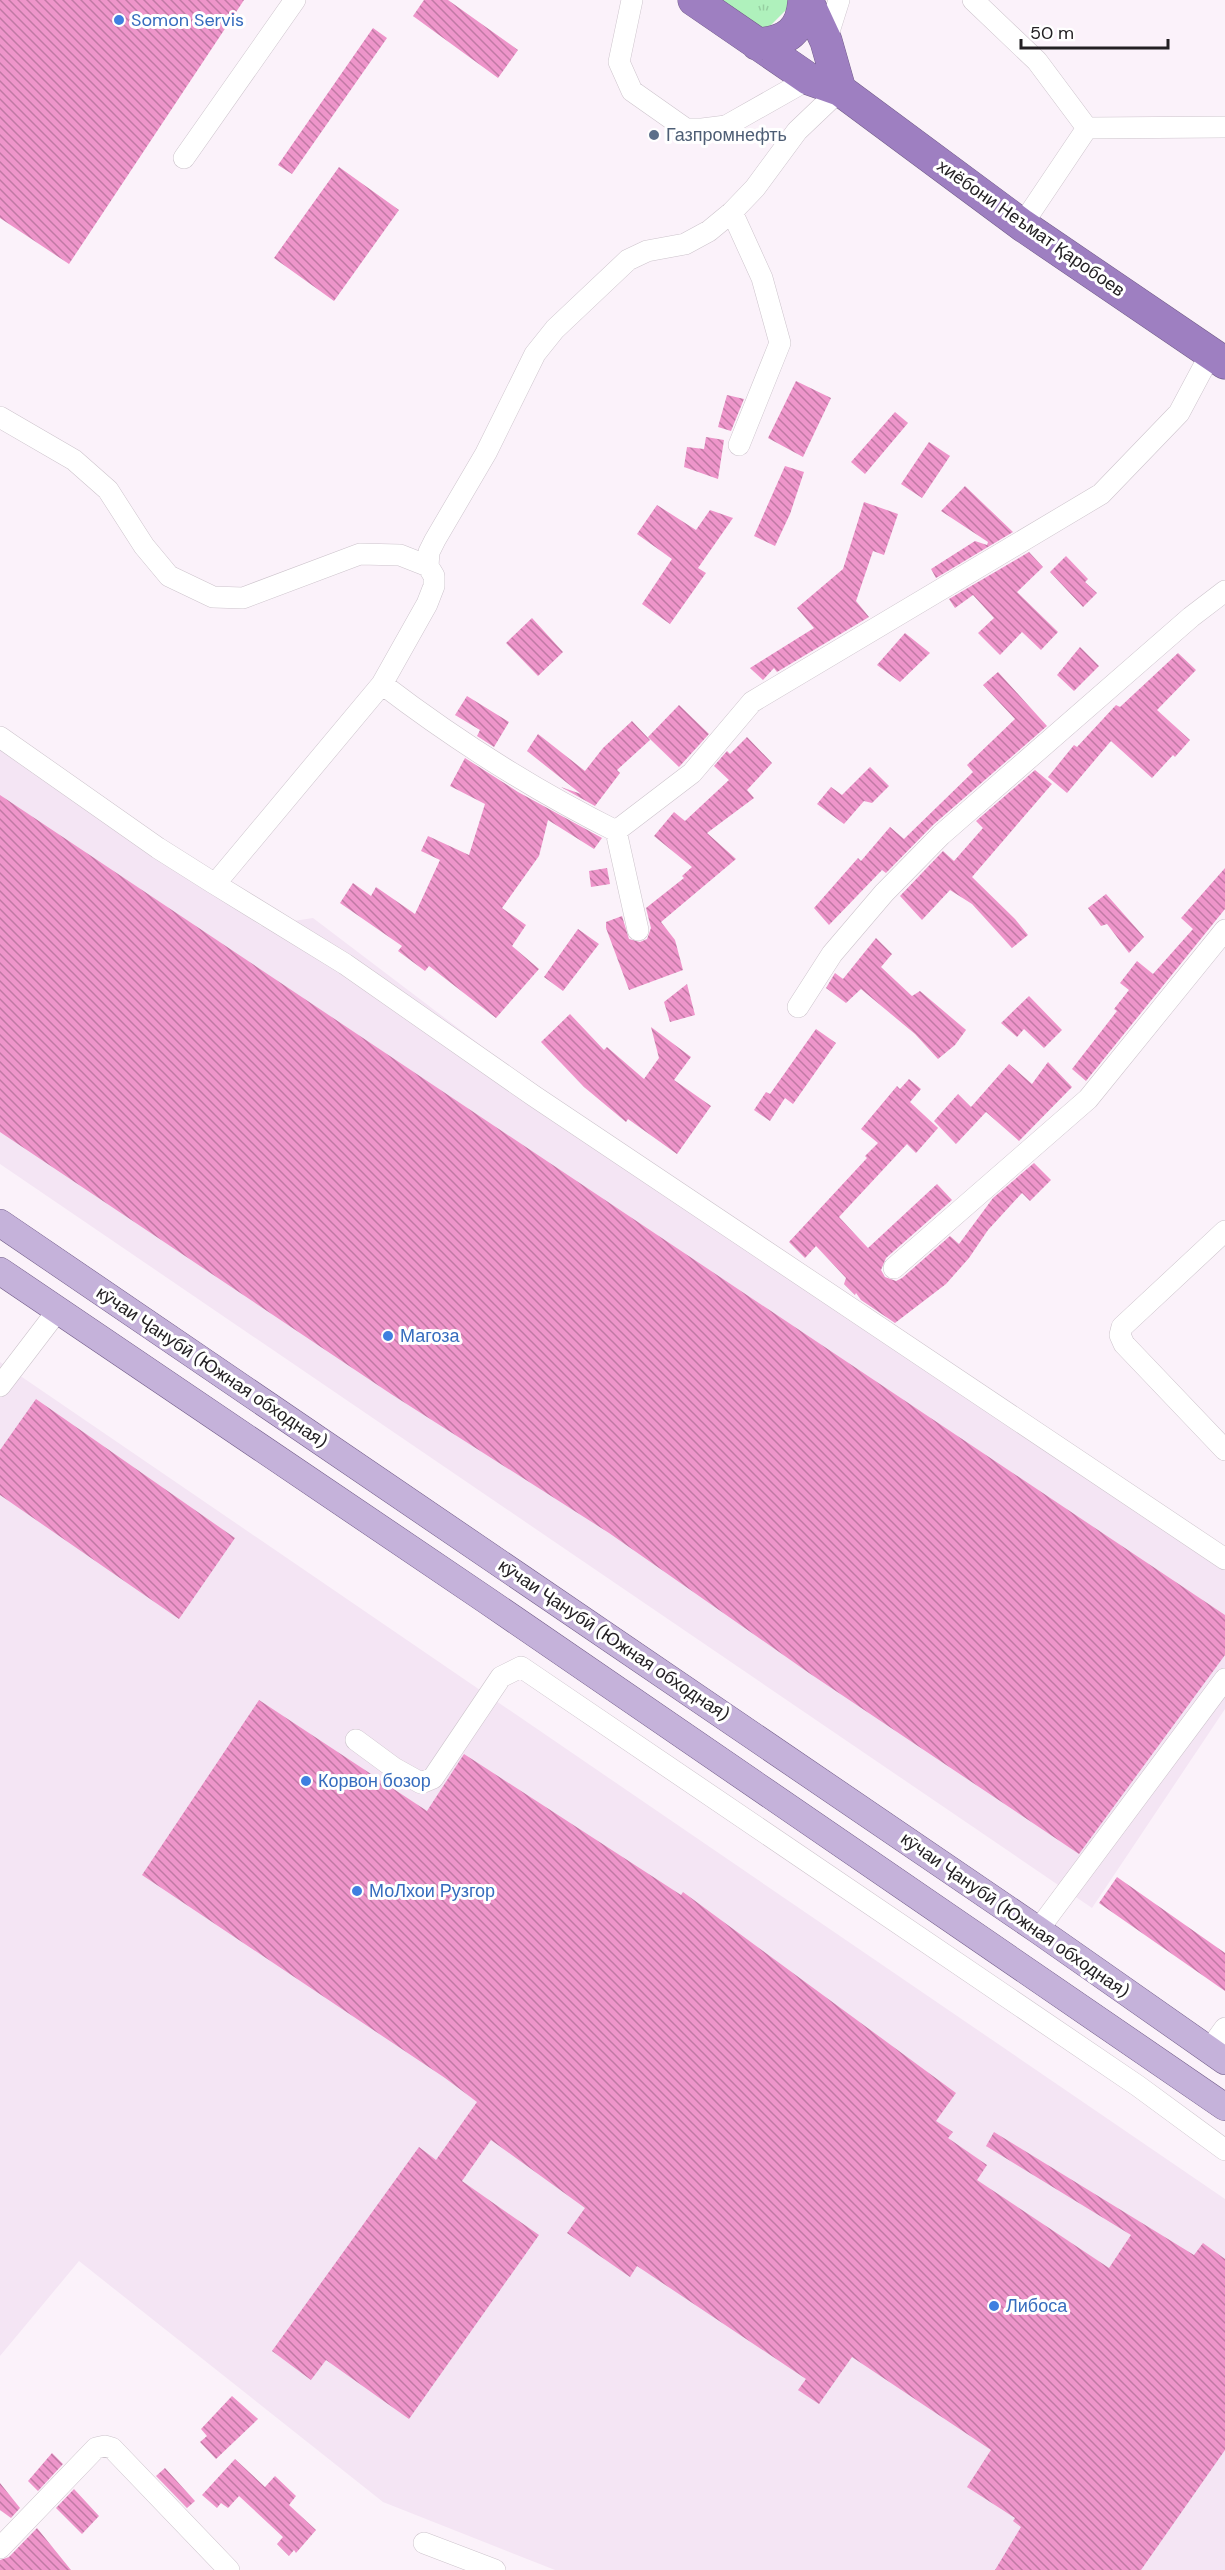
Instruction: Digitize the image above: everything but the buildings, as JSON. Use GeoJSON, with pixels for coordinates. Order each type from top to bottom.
{"type":"FeatureCollection","features":[{"type":"Feature","properties":{"kind":"highway","name":"хиёбони Неъмат Қаробоев"},"geometry":{"type":"LineString","coordinates":[[694,0],[809,79],[840,90],[1022,225],[1218,358]]}},
{"type":"Feature","properties":{"kind":"highway"},"geometry":{"type":"LineString","coordinates":[[757,44],[772,43],[789,36],[801,19],[806,0]]}},
{"type":"Feature","properties":{"kind":"highway"},"geometry":{"type":"LineString","coordinates":[[806,0],[826,41],[840,90]]}},
{"type":"Feature","properties":{"kind":"main road","name":"кӯчаи Ҷанубӣ (Южная обходная)"},"geometry":{"type":"LineString","coordinates":[[0,1223],[1038,1930],[1217,2056]]}},
{"type":"Feature","properties":{"kind":"main road"},"geometry":{"type":"LineString","coordinates":[[0,1271],[486,1600],[1225,2107]]}},
{"type":"Feature","properties":{"kind":"street"},"geometry":{"type":"LineString","coordinates":[[183,158],[295,0]]}},
{"type":"Feature","properties":{"kind":"street"},"geometry":{"type":"LineString","coordinates":[[632,0],[619,62],[632,91],[686,129],[726,126],[809,79]]}},
{"type":"Feature","properties":{"kind":"street"},"geometry":{"type":"LineString","coordinates":[[826,41],[839,0]]}},
{"type":"Feature","properties":{"kind":"street"},"geometry":{"type":"LineString","coordinates":[[973,0],[1036,61],[1087,128]]}},
{"type":"Feature","properties":{"kind":"street"},"geometry":{"type":"LineString","coordinates":[[215,884],[382,684],[427,604],[434,586],[434,576],[428,566],[429,552],[486,453],[535,354],[555,328],[628,260],[647,251],[685,244],[709,231],[732,212],[755,188],[797,131],[840,90]]}},
{"type":"Feature","properties":{"kind":"street"},"geometry":{"type":"LineString","coordinates":[[1087,128],[1225,127]]}},
{"type":"Feature","properties":{"kind":"street"},"geometry":{"type":"LineString","coordinates":[[1022,225],[1087,128]]}},
{"type":"Feature","properties":{"kind":"street"},"geometry":{"type":"LineString","coordinates":[[732,212],[762,278],[780,344],[739,445]]}},
{"type":"Feature","properties":{"kind":"street"},"geometry":{"type":"LineString","coordinates":[[616,831],[692,773],[752,702],[1101,494],[1179,413],[1218,358]]}},
{"type":"Feature","properties":{"kind":"street"},"geometry":{"type":"LineString","coordinates":[[0,417],[74,460],[108,490],[144,546],[170,576],[213,597],[243,598],[360,554],[399,555],[428,566]]}},
{"type":"Feature","properties":{"kind":"street"},"geometry":{"type":"LineString","coordinates":[[798,1007],[840,945],[884,893],[941,835],[1191,617],[1225,591]]}},
{"type":"Feature","properties":{"kind":"street"},"geometry":{"type":"LineString","coordinates":[[382,684],[429,720],[580,813],[616,831]]}},
{"type":"Feature","properties":{"kind":"street"},"geometry":{"type":"LineString","coordinates":[[0,736],[158,848],[345,964],[534,1096],[1225,1559]]}},
{"type":"Feature","properties":{"kind":"street"},"geometry":{"type":"LineString","coordinates":[[616,831],[638,930]]}},
{"type":"Feature","properties":{"kind":"street"},"geometry":{"type":"LineString","coordinates":[[894,1268],[1088,1099],[1225,930]]}},
{"type":"Feature","properties":{"kind":"street"},"geometry":{"type":"LineString","coordinates":[[1225,1231],[1122,1327],[1120,1335],[1125,1344],[1225,1450]]}},
{"type":"Feature","properties":{"kind":"street"},"geometry":{"type":"LineString","coordinates":[[0,1386],[58,1310]]}},
{"type":"Feature","properties":{"kind":"street"},"geometry":{"type":"LineString","coordinates":[[356,1740],[394,1768],[422,1783],[433,1778],[501,1677],[521,1667],[1138,2086],[1225,2150]]}},
{"type":"Feature","properties":{"kind":"street"},"geometry":{"type":"LineString","coordinates":[[1038,1930],[1225,1678]]}},
{"type":"Feature","properties":{"kind":"street"},"geometry":{"type":"LineString","coordinates":[[1217,2056],[1225,2028]]}},
{"type":"Feature","properties":{"kind":"street"},"geometry":{"type":"LineString","coordinates":[[0,2548],[96,2448],[105,2446],[112,2448],[229,2570]]}},
{"type":"Feature","properties":{"kind":"street"},"geometry":{"type":"LineString","coordinates":[[424,2543],[495,2570]]}},
{"type":"Feature","properties":{"kind":"shaded area"},"geometry":{"type":"Polygon","coordinates":[[[0,747],[261,926],[313,918],[487,1050],[1225,1566],[1225,1709],[1092,1908],[0,1164],[0,747]]]}},
{"type":"Feature","properties":{"kind":"shaded area","name":"Корвон бозор"},"geometry":{"type":"Polygon","coordinates":[[[0,1362],[1225,2199],[1225,2570],[555,2570],[383,2502],[79,2261],[0,2356],[0,1362]]]}},
{"type":"Feature","properties":{"kind":"green space"},"geometry":{"type":"Polygon","coordinates":[[[715,0],[789,0],[789,7],[771,25],[760,30],[715,0]]]}},
{"type":"Feature","properties":{"kind":"place","name":"Somon Servis"},"geometry":{"type":"Point","coordinates":[119,20]}},
{"type":"Feature","properties":{"kind":"place","name":"Газпромнефть"},"geometry":{"type":"Point","coordinates":[654,135]}},
{"type":"Feature","properties":{"kind":"place","name":"Магоза"},"geometry":{"type":"Point","coordinates":[388,1336]}},
{"type":"Feature","properties":{"kind":"place","name":"Корвон бозор"},"geometry":{"type":"Point","coordinates":[306,1781]}},
{"type":"Feature","properties":{"kind":"place","name":"МоЛхои Рузгор"},"geometry":{"type":"Point","coordinates":[357,1891]}},
{"type":"Feature","properties":{"kind":"place","name":"Либоса"},"geometry":{"type":"Point","coordinates":[994,2306]}}]}
